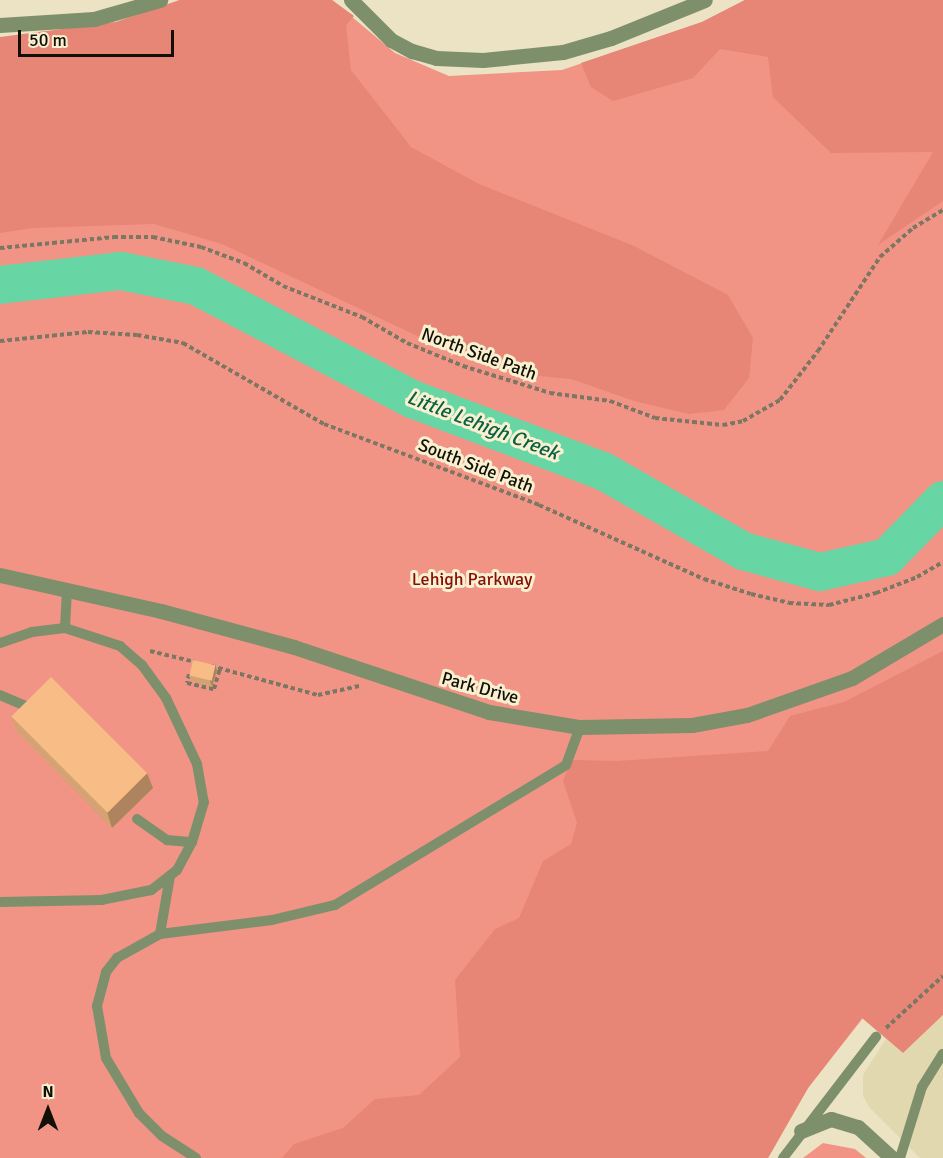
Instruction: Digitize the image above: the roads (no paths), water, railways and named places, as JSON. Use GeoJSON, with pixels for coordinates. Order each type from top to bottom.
{"type":"FeatureCollection","features":[{"type":"Feature","properties":{"kind":"street"},"geometry":{"type":"LineString","coordinates":[[0,25],[94,19],[160,0]]}},
{"type":"Feature","properties":{"kind":"street"},"geometry":{"type":"LineString","coordinates":[[351,0],[391,40],[412,51],[436,58],[483,60],[563,52],[621,34],[705,0]]}},
{"type":"Feature","properties":{"kind":"street","name":"Park Drive"},"geometry":{"type":"LineString","coordinates":[[0,575],[250,635],[489,712],[580,727],[692,724],[768,708],[852,678],[943,624]]}},
{"type":"Feature","properties":{"kind":"street"},"geometry":{"type":"LineString","coordinates":[[801,1131],[831,1119],[858,1127],[892,1158]]}},
{"type":"Feature","properties":{"kind":"lane"},"geometry":{"type":"LineString","coordinates":[[65,628],[67,590]]}},
{"type":"Feature","properties":{"kind":"lane"},"geometry":{"type":"LineString","coordinates":[[0,643],[32,632],[65,628],[97,635],[129,653],[166,698],[197,764],[204,802],[192,842],[177,870],[151,890],[102,900],[0,902]]}},
{"type":"Feature","properties":{"kind":"lane"},"geometry":{"type":"LineString","coordinates":[[0,695],[31,708]]}},
{"type":"Feature","properties":{"kind":"lane"},"geometry":{"type":"LineString","coordinates":[[195,1158],[162,1136],[139,1113],[113,1075],[101,1041],[97,1006],[106,972],[117,958],[160,934],[272,920],[335,905],[566,765],[580,727]]}},
{"type":"Feature","properties":{"kind":"lane"},"geometry":{"type":"LineString","coordinates":[[136,819],[167,840],[192,842]]}},
{"type":"Feature","properties":{"kind":"lane"},"geometry":{"type":"LineString","coordinates":[[160,934],[170,876]]}},
{"type":"Feature","properties":{"kind":"lane"},"geometry":{"type":"LineString","coordinates":[[783,1158],[801,1131],[876,1037]]}},
{"type":"Feature","properties":{"kind":"lane"},"geometry":{"type":"LineString","coordinates":[[900,1158],[922,1087],[943,1054]]}},
{"type":"Feature","properties":{"kind":"waterway","name":"Little Lehigh Creek"},"geometry":{"type":"LineString","coordinates":[[0,285],[121,271],[196,286],[412,399],[603,471],[743,551],[820,572],[887,557],[943,500]]}},
{"type":"Feature","properties":{"kind":"park label","name":"Lehigh Parkway"},"geometry":{"type":"Point","coordinates":[472,579]}}]}
